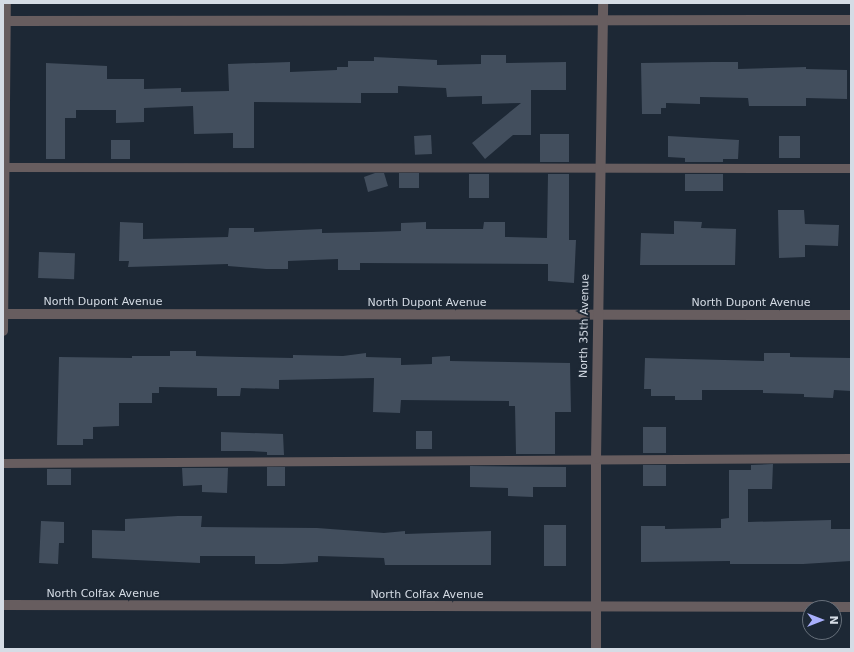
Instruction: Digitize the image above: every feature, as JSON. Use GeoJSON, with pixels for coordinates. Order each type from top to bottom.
{"type":"FeatureCollection","features":[{"type":"Feature","properties":{"kind":"street"},"geometry":{"type":"LineString","coordinates":[[3,331],[6,3]]}},
{"type":"Feature","properties":{"kind":"street","name":"North 35th Avenue"},"geometry":{"type":"LineString","coordinates":[[596,649],[596,459],[603,3]]}},
{"type":"Feature","properties":{"kind":"street"},"geometry":{"type":"LineString","coordinates":[[5,21],[851,20]]}},
{"type":"Feature","properties":{"kind":"street","name":"North Dupont Avenue"},"geometry":{"type":"LineString","coordinates":[[3,314],[851,315]]}},
{"type":"Feature","properties":{"kind":"street","name":"North Colfax Avenue"},"geometry":{"type":"LineString","coordinates":[[3,606],[851,607]]}},
{"type":"Feature","properties":{"kind":"lane"},"geometry":{"type":"LineString","coordinates":[[4,167],[851,168]]}},
{"type":"Feature","properties":{"kind":"lane"},"geometry":{"type":"LineString","coordinates":[[3,463],[851,458]]}},
{"type":"Feature","properties":{"kind":"building"},"geometry":{"type":"Polygon","coordinates":[[[481,55],[506,55],[506,63],[566,62],[566,90],[531,90],[531,135],[513,135],[485,159],[472,143],[521,103],[482,104],[482,96],[447,97],[446,88],[398,86],[398,93],[361,93],[361,103],[254,102],[254,148],[233,148],[233,133],[194,134],[193,106],[144,108],[144,122],[116,123],[116,110],[76,110],[76,118],[65,118],[65,159],[46,159],[46,63],[107,66],[107,79],[144,79],[144,89],[181,88],[181,92],[229,91],[228,64],[290,62],[290,72],[337,70],[337,67],[348,67],[348,61],[374,61],[374,57],[437,60],[437,65],[481,64],[481,55]]]}},
{"type":"Feature","properties":{"kind":"building"},"geometry":{"type":"Polygon","coordinates":[[[738,62],[738,69],[806,67],[806,69],[847,70],[847,99],[806,98],[806,106],[749,106],[748,98],[700,97],[700,104],[666,103],[666,108],[661,108],[661,114],[642,114],[641,63],[738,62]]]}},
{"type":"Feature","properties":{"kind":"building"},"geometry":{"type":"Polygon","coordinates":[[[540,134],[569,134],[569,162],[540,162],[540,134]]]}},
{"type":"Feature","properties":{"kind":"building"},"geometry":{"type":"Polygon","coordinates":[[[431,135],[432,154],[415,155],[414,136],[431,135]]]}},
{"type":"Feature","properties":{"kind":"building"},"geometry":{"type":"Polygon","coordinates":[[[668,136],[739,140],[738,159],[723,159],[723,162],[685,162],[685,158],[668,157],[668,136]]]}},
{"type":"Feature","properties":{"kind":"building"},"geometry":{"type":"Polygon","coordinates":[[[779,136],[800,136],[800,158],[779,158],[779,136]]]}},
{"type":"Feature","properties":{"kind":"building"},"geometry":{"type":"Polygon","coordinates":[[[111,140],[130,140],[130,159],[111,159],[111,140]]]}},
{"type":"Feature","properties":{"kind":"building"},"geometry":{"type":"Polygon","coordinates":[[[375,173],[384,173],[388,186],[368,192],[364,177],[375,173]]]}},
{"type":"Feature","properties":{"kind":"building"},"geometry":{"type":"Polygon","coordinates":[[[399,173],[419,173],[419,188],[399,188],[399,173]]]}},
{"type":"Feature","properties":{"kind":"building"},"geometry":{"type":"Polygon","coordinates":[[[469,174],[489,174],[489,198],[469,198],[469,174]]]}},
{"type":"Feature","properties":{"kind":"building"},"geometry":{"type":"Polygon","coordinates":[[[548,174],[569,174],[569,240],[576,240],[574,283],[548,281],[548,264],[360,263],[360,270],[338,270],[338,259],[288,261],[288,269],[228,266],[228,264],[128,267],[129,261],[119,261],[120,222],[143,223],[143,239],[228,237],[229,228],[254,228],[254,232],[322,229],[322,233],[401,231],[401,223],[426,222],[426,229],[483,229],[484,222],[505,222],[505,237],[547,238],[548,174]]]}},
{"type":"Feature","properties":{"kind":"building"},"geometry":{"type":"Polygon","coordinates":[[[685,174],[723,174],[723,191],[685,191],[685,174]]]}},
{"type":"Feature","properties":{"kind":"building"},"geometry":{"type":"Polygon","coordinates":[[[778,210],[804,210],[805,224],[839,225],[838,246],[805,245],[805,257],[779,258],[778,210]]]}},
{"type":"Feature","properties":{"kind":"building"},"geometry":{"type":"Polygon","coordinates":[[[674,221],[702,222],[701,228],[736,229],[735,265],[640,265],[641,233],[674,234],[674,221]]]}},
{"type":"Feature","properties":{"kind":"building"},"geometry":{"type":"Polygon","coordinates":[[[39,252],[75,253],[74,279],[38,278],[39,252]]]}},
{"type":"Feature","properties":{"kind":"building"},"geometry":{"type":"Polygon","coordinates":[[[170,351],[196,351],[196,356],[293,358],[293,355],[343,356],[366,353],[366,357],[401,358],[401,365],[432,364],[432,357],[450,356],[450,361],[570,363],[571,412],[555,412],[555,454],[516,454],[515,406],[509,406],[509,401],[401,400],[400,413],[373,412],[374,378],[279,380],[279,389],[241,388],[240,396],[217,396],[217,388],[159,387],[159,393],[152,393],[152,403],[119,403],[119,426],[93,427],[93,439],[83,439],[83,445],[57,445],[59,357],[132,358],[132,356],[170,356],[170,351]]]}},
{"type":"Feature","properties":{"kind":"building"},"geometry":{"type":"Polygon","coordinates":[[[764,353],[790,353],[790,357],[851,358],[851,391],[834,390],[833,398],[804,397],[804,394],[763,393],[763,390],[702,390],[702,400],[675,400],[675,396],[651,396],[651,389],[644,389],[645,358],[764,361],[764,353]]]}},
{"type":"Feature","properties":{"kind":"building"},"geometry":{"type":"Polygon","coordinates":[[[643,427],[666,427],[666,453],[643,453],[643,427]]]}},
{"type":"Feature","properties":{"kind":"building"},"geometry":{"type":"Polygon","coordinates":[[[416,431],[432,431],[432,449],[416,449],[416,431]]]}},
{"type":"Feature","properties":{"kind":"building"},"geometry":{"type":"Polygon","coordinates":[[[221,432],[283,434],[284,455],[267,455],[267,452],[221,451],[221,432]]]}},
{"type":"Feature","properties":{"kind":"building"},"geometry":{"type":"Polygon","coordinates":[[[773,464],[772,489],[748,489],[748,522],[831,520],[831,529],[851,529],[851,561],[803,564],[730,564],[730,561],[641,562],[641,526],[665,526],[665,529],[721,528],[721,519],[729,518],[729,470],[751,470],[751,465],[773,464]]]}},
{"type":"Feature","properties":{"kind":"building"},"geometry":{"type":"Polygon","coordinates":[[[643,465],[666,465],[666,486],[643,486],[643,465]]]}},
{"type":"Feature","properties":{"kind":"building"},"geometry":{"type":"Polygon","coordinates":[[[470,466],[566,467],[566,487],[533,487],[533,497],[508,496],[508,488],[470,487],[470,466]]]}},
{"type":"Feature","properties":{"kind":"building"},"geometry":{"type":"Polygon","coordinates":[[[267,467],[285,467],[285,486],[267,486],[267,467]]]}},
{"type":"Feature","properties":{"kind":"building"},"geometry":{"type":"Polygon","coordinates":[[[182,468],[228,468],[227,493],[202,492],[202,485],[183,486],[182,468]]]}},
{"type":"Feature","properties":{"kind":"building"},"geometry":{"type":"Polygon","coordinates":[[[47,469],[71,469],[71,485],[47,485],[47,469]]]}},
{"type":"Feature","properties":{"kind":"building"},"geometry":{"type":"Polygon","coordinates":[[[202,516],[201,527],[317,528],[384,533],[405,531],[405,534],[491,531],[491,565],[385,565],[384,558],[318,556],[318,562],[282,564],[255,564],[255,556],[200,556],[200,563],[92,558],[92,530],[125,531],[125,519],[202,516]]]}},
{"type":"Feature","properties":{"kind":"building"},"geometry":{"type":"Polygon","coordinates":[[[41,521],[64,522],[64,543],[59,543],[58,564],[39,563],[41,521]]]}},
{"type":"Feature","properties":{"kind":"building"},"geometry":{"type":"Polygon","coordinates":[[[544,525],[566,525],[566,566],[544,566],[544,525]]]}}]}
